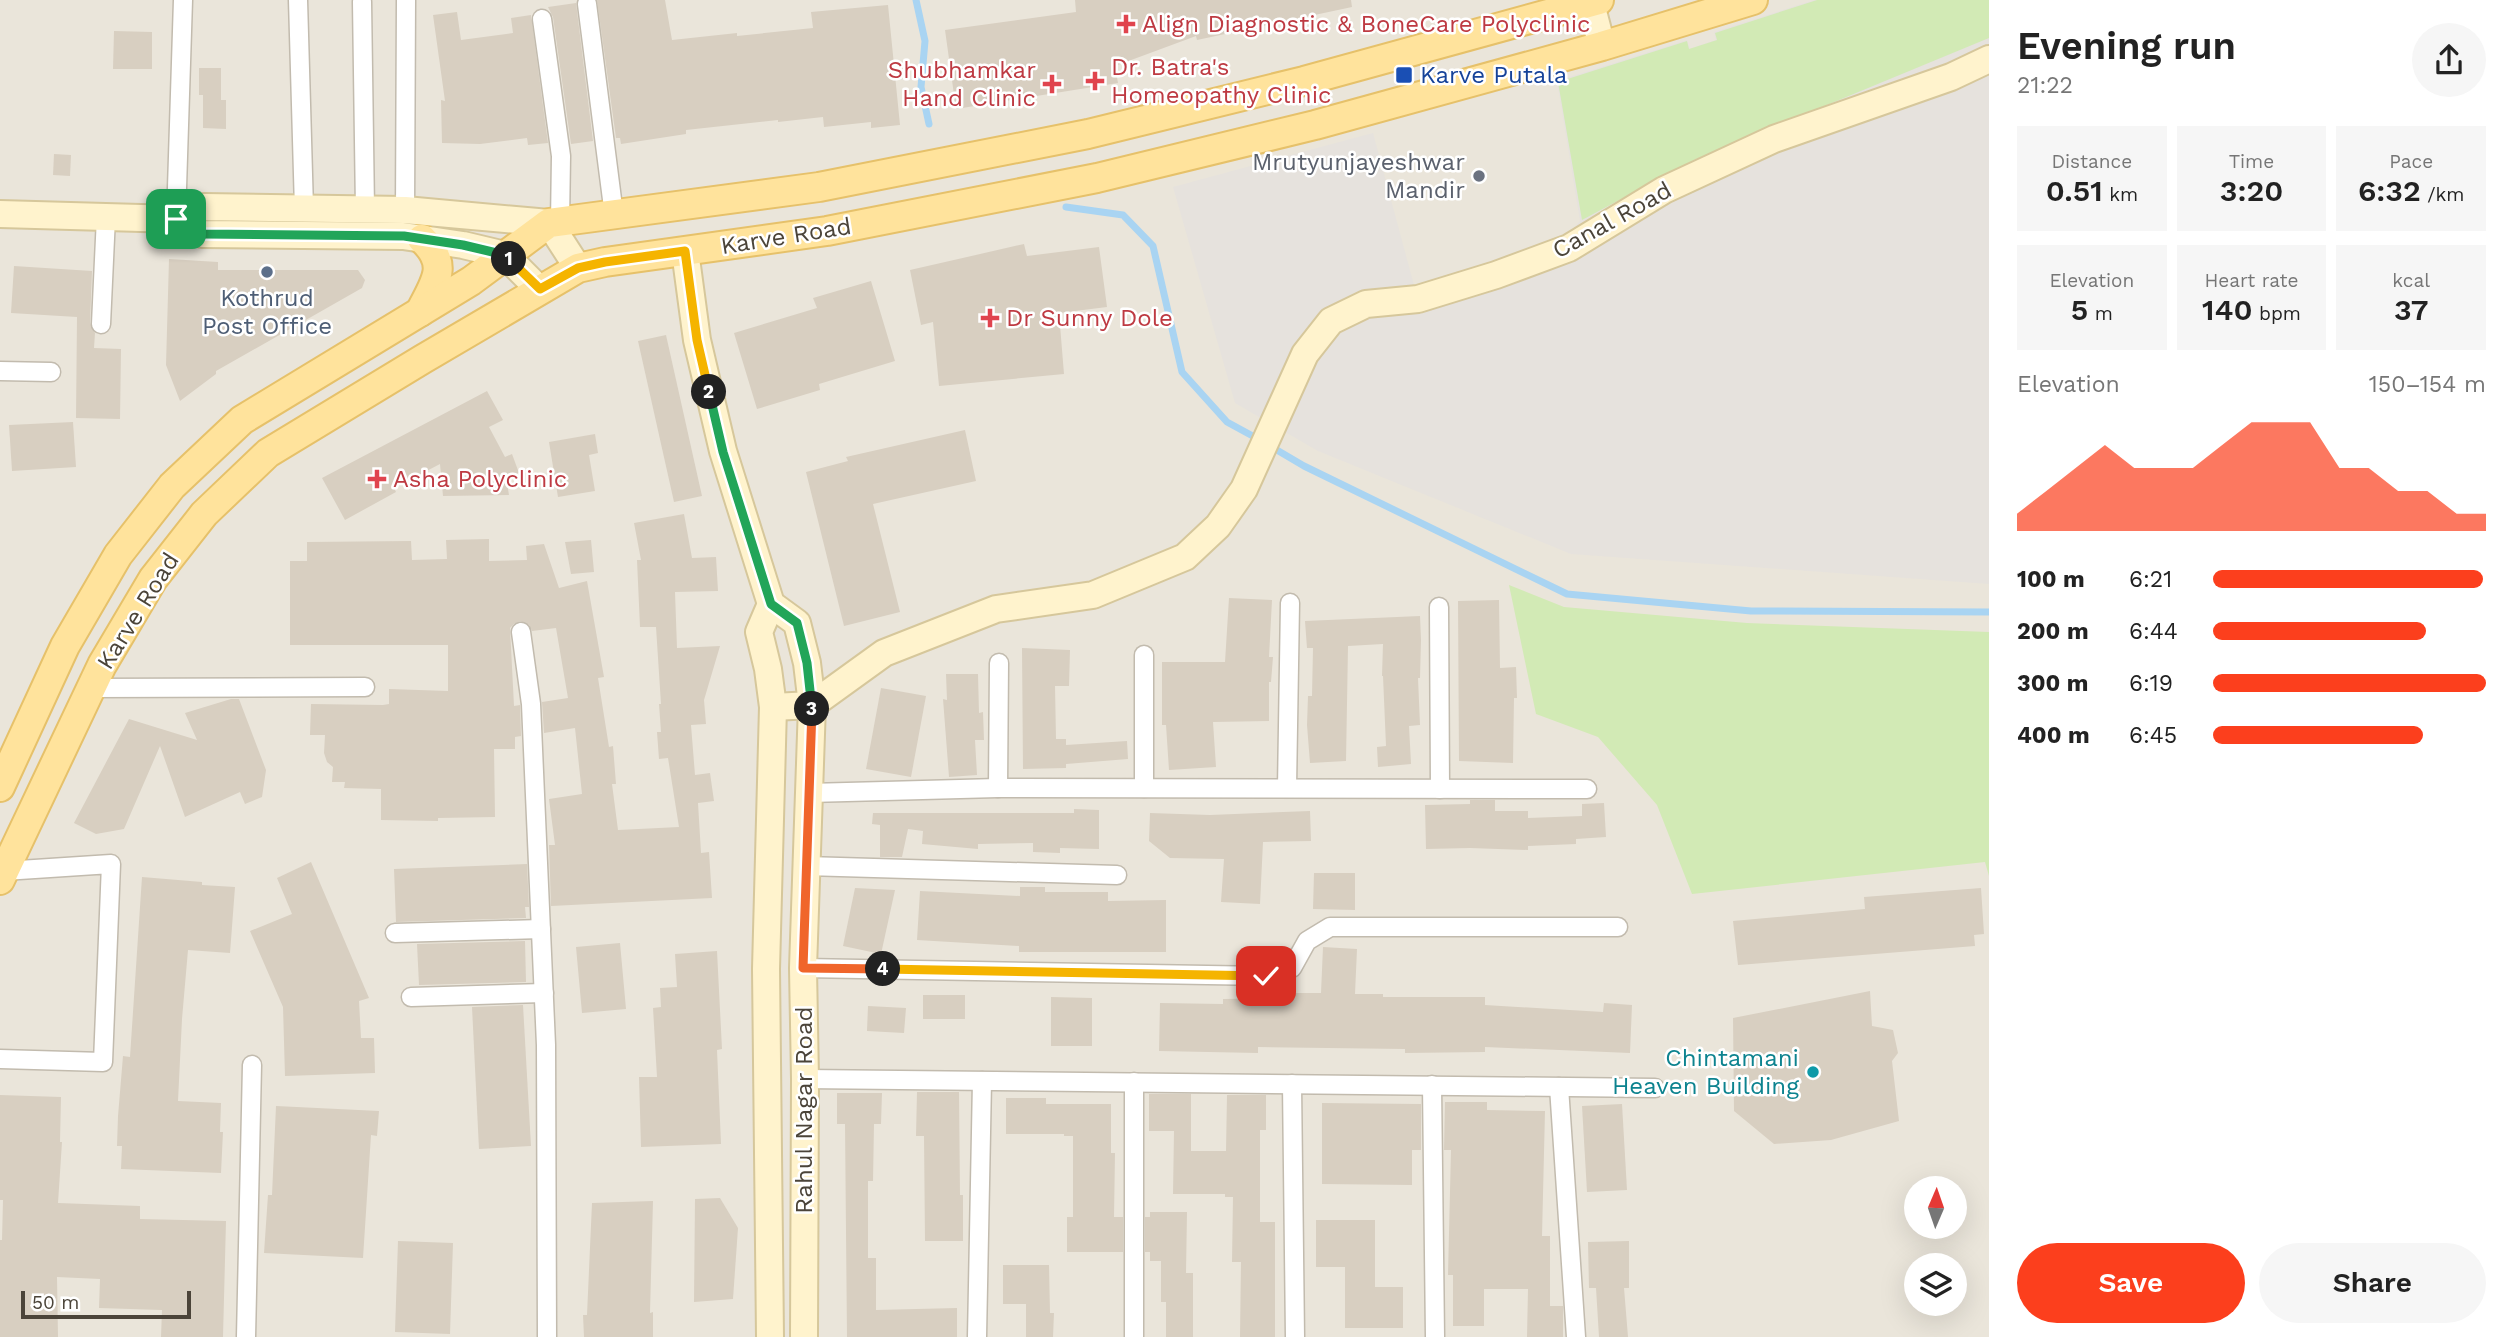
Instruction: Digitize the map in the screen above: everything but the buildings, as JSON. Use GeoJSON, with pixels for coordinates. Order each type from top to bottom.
{"type":"FeatureCollection","features":[{"type":"Feature","properties":{"kind":"main road","name":"Karve Road"},"geometry":{"type":"LineString","coordinates":[[2,876],[102,666],[153,579],[204,514],[268,453],[578,268],[827,231],[1097,178],[1315,125],[1602,46],[1753,0]]}},
{"type":"Feature","properties":{"kind":"main road","name":"Karve Road"},"geometry":{"type":"LineString","coordinates":[[0,787],[65,646],[118,555],[172,486],[242,420],[471,281],[554,222],[820,187],[1088,134],[1304,81],[1593,1]]}},
{"type":"Feature","properties":{"kind":"main road"},"geometry":{"type":"LineString","coordinates":[[420,312],[439,268],[433,250],[422,239]]}},
{"type":"Feature","properties":{"kind":"street"},"geometry":{"type":"LineString","coordinates":[[176,219],[183,0]]}},
{"type":"Feature","properties":{"kind":"street"},"geometry":{"type":"LineString","coordinates":[[298,0],[304,209]]}},
{"type":"Feature","properties":{"kind":"street"},"geometry":{"type":"LineString","coordinates":[[405,210],[406,0]]}},
{"type":"Feature","properties":{"kind":"street"},"geometry":{"type":"LineString","coordinates":[[1593,1],[1602,46]]}},
{"type":"Feature","properties":{"kind":"street"},"geometry":{"type":"LineString","coordinates":[[362,2],[365,210]]}},
{"type":"Feature","properties":{"kind":"street"},"geometry":{"type":"LineString","coordinates":[[587,4],[614,215]]}},
{"type":"Feature","properties":{"kind":"street"},"geometry":{"type":"LineString","coordinates":[[542,19],[561,156],[554,222],[578,268]]}},
{"type":"Feature","properties":{"kind":"street","name":"Canal Road"},"geometry":{"type":"LineString","coordinates":[[812,705],[884,653],[996,609],[1093,595],[1185,557],[1218,526],[1244,489],[1306,354],[1331,321],[1366,304],[1418,299],[1496,275],[1569,248],[1664,190],[1774,139],[1951,78],[1989,59]]}},
{"type":"Feature","properties":{"kind":"street"},"geometry":{"type":"LineString","coordinates":[[0,214],[176,219],[204,207],[405,210],[554,222]]}},
{"type":"Feature","properties":{"kind":"street"},"geometry":{"type":"LineString","coordinates":[[101,324],[106,217]]}},
{"type":"Feature","properties":{"kind":"street"},"geometry":{"type":"LineString","coordinates":[[176,219],[202,234],[404,236],[422,239],[505,255],[540,289]]}},
{"type":"Feature","properties":{"kind":"street"},"geometry":{"type":"LineString","coordinates":[[685,251],[697,340],[723,452],[771,604]]}},
{"type":"Feature","properties":{"kind":"street"},"geometry":{"type":"LineString","coordinates":[[0,372],[51,372]]}},
{"type":"Feature","properties":{"kind":"street"},"geometry":{"type":"LineString","coordinates":[[1287,788],[1290,603]]}},
{"type":"Feature","properties":{"kind":"street","name":"Rahul Nagar Road"},"geometry":{"type":"LineString","coordinates":[[770,1337],[766,969],[773,707],[759,632],[771,604],[797,623],[807,663],[812,705],[803,968],[804,1337]]}},
{"type":"Feature","properties":{"kind":"street"},"geometry":{"type":"LineString","coordinates":[[1439,607],[1440,789]]}},
{"type":"Feature","properties":{"kind":"street"},"geometry":{"type":"LineString","coordinates":[[521,632],[531,704],[544,993],[547,1337]]}},
{"type":"Feature","properties":{"kind":"street"},"geometry":{"type":"LineString","coordinates":[[1144,655],[1144,788]]}},
{"type":"Feature","properties":{"kind":"street"},"geometry":{"type":"LineString","coordinates":[[998,788],[999,663]]}},
{"type":"Feature","properties":{"kind":"street"},"geometry":{"type":"LineString","coordinates":[[92,688],[365,687]]}},
{"type":"Feature","properties":{"kind":"street"},"geometry":{"type":"LineString","coordinates":[[773,707],[812,705]]}},
{"type":"Feature","properties":{"kind":"street"},"geometry":{"type":"LineString","coordinates":[[809,793],[998,788],[1587,789]]}},
{"type":"Feature","properties":{"kind":"street"},"geometry":{"type":"LineString","coordinates":[[0,1059],[103,1062],[111,864],[2,876]]}},
{"type":"Feature","properties":{"kind":"street"},"geometry":{"type":"LineString","coordinates":[[807,866],[1117,875]]}},
{"type":"Feature","properties":{"kind":"street"},"geometry":{"type":"LineString","coordinates":[[803,968],[1266,976],[1292,968],[1307,941],[1330,927],[1618,927]]}},
{"type":"Feature","properties":{"kind":"street"},"geometry":{"type":"LineString","coordinates":[[395,933],[541,929]]}},
{"type":"Feature","properties":{"kind":"street"},"geometry":{"type":"LineString","coordinates":[[411,998],[544,993]]}},
{"type":"Feature","properties":{"kind":"street"},"geometry":{"type":"LineString","coordinates":[[246,1337],[252,1065]]}},
{"type":"Feature","properties":{"kind":"street"},"geometry":{"type":"LineString","coordinates":[[805,1079],[1655,1088]]}},
{"type":"Feature","properties":{"kind":"street"},"geometry":{"type":"LineString","coordinates":[[977,1337],[982,1081]]}},
{"type":"Feature","properties":{"kind":"street"},"geometry":{"type":"LineString","coordinates":[[1134,1082],[1134,1337]]}},
{"type":"Feature","properties":{"kind":"street"},"geometry":{"type":"LineString","coordinates":[[1292,1084],[1295,1337]]}},
{"type":"Feature","properties":{"kind":"street"},"geometry":{"type":"LineString","coordinates":[[1432,1086],[1435,1337]]}},
{"type":"Feature","properties":{"kind":"street"},"geometry":{"type":"LineString","coordinates":[[1559,1087],[1576,1337]]}},
{"type":"Feature","properties":{"kind":"shaded area"},"geometry":{"type":"Polygon","coordinates":[[[0,0],[1989,0],[1989,1337],[0,1337],[0,0]]]}},
{"type":"Feature","properties":{"kind":"shaded area"},"geometry":{"type":"Polygon","coordinates":[[[1814,0],[1989,0],[1989,584],[1571,554],[1318,451],[1235,403],[1173,187],[1373,133],[1415,289],[1565,238],[1580,221],[1557,81],[1687,40],[1690,49],[1716,40],[1714,32],[1814,0]]]}},
{"type":"Feature","properties":{"kind":"green space"},"geometry":{"type":"Polygon","coordinates":[[[1817,0],[1989,0],[1989,38],[1696,159],[1582,220],[1558,82],[1687,41],[1689,49],[1717,40],[1715,33],[1817,0]]]}},
{"type":"Feature","properties":{"kind":"green space"},"geometry":{"type":"Polygon","coordinates":[[[1509,585],[1564,607],[1747,623],[1989,632],[1989,876],[1985,862],[1692,894],[1657,805],[1598,737],[1536,714],[1509,585]]]}},
{"type":"Feature","properties":{"kind":"waterway"},"geometry":{"type":"LineString","coordinates":[[916,0],[925,41],[921,87],[929,124]]}},
{"type":"Feature","properties":{"kind":"waterway"},"geometry":{"type":"LineString","coordinates":[[1066,207],[1123,215],[1153,246],[1182,372],[1227,422],[1260,440]]}},
{"type":"Feature","properties":{"kind":"waterway"},"geometry":{"type":"LineString","coordinates":[[1270,446],[1304,466],[1567,594],[1751,611],[1989,612]]}},
{"type":"Feature","properties":{"kind":"place","name":"Align Diagnostic & BoneCare Polyclinic"},"geometry":{"type":"Point","coordinates":[1126,24]}},
{"type":"Feature","properties":{"kind":"place","name":"Karve Putala"},"geometry":{"type":"Point","coordinates":[1404,75]}},
{"type":"Feature","properties":{"kind":"place","name":"Dr. Batra's Homeopathy Clinic"},"geometry":{"type":"Point","coordinates":[1095,81]}},
{"type":"Feature","properties":{"kind":"place","name":"Shubhamkar Hand Clinic"},"geometry":{"type":"Point","coordinates":[1052,84]}},
{"type":"Feature","properties":{"kind":"place","name":"Mrutyunjayeshwar Mandir"},"geometry":{"type":"Point","coordinates":[1479,176]}},
{"type":"Feature","properties":{"kind":"place","name":"Kothrud Post Office"},"geometry":{"type":"Point","coordinates":[267,272]}},
{"type":"Feature","properties":{"kind":"place","name":"Dr Sunny Dole"},"geometry":{"type":"Point","coordinates":[990,318]}},
{"type":"Feature","properties":{"kind":"place","name":"Asha Polyclinic"},"geometry":{"type":"Point","coordinates":[377,479]}},
{"type":"Feature","properties":{"kind":"place","name":"Chintamani Heaven Building"},"geometry":{"type":"Point","coordinates":[1813,1072]}},
{"type":"Feature","properties":{"kind":"route"},"geometry":{"type":"LineString","coordinates":[[176,219],[202,234],[404,236],[463,245],[505,255],[540,289],[578,268],[685,251],[697,340],[723,452],[771,604],[797,623],[807,663],[812,705],[803,968],[1266,976]]}}]}
